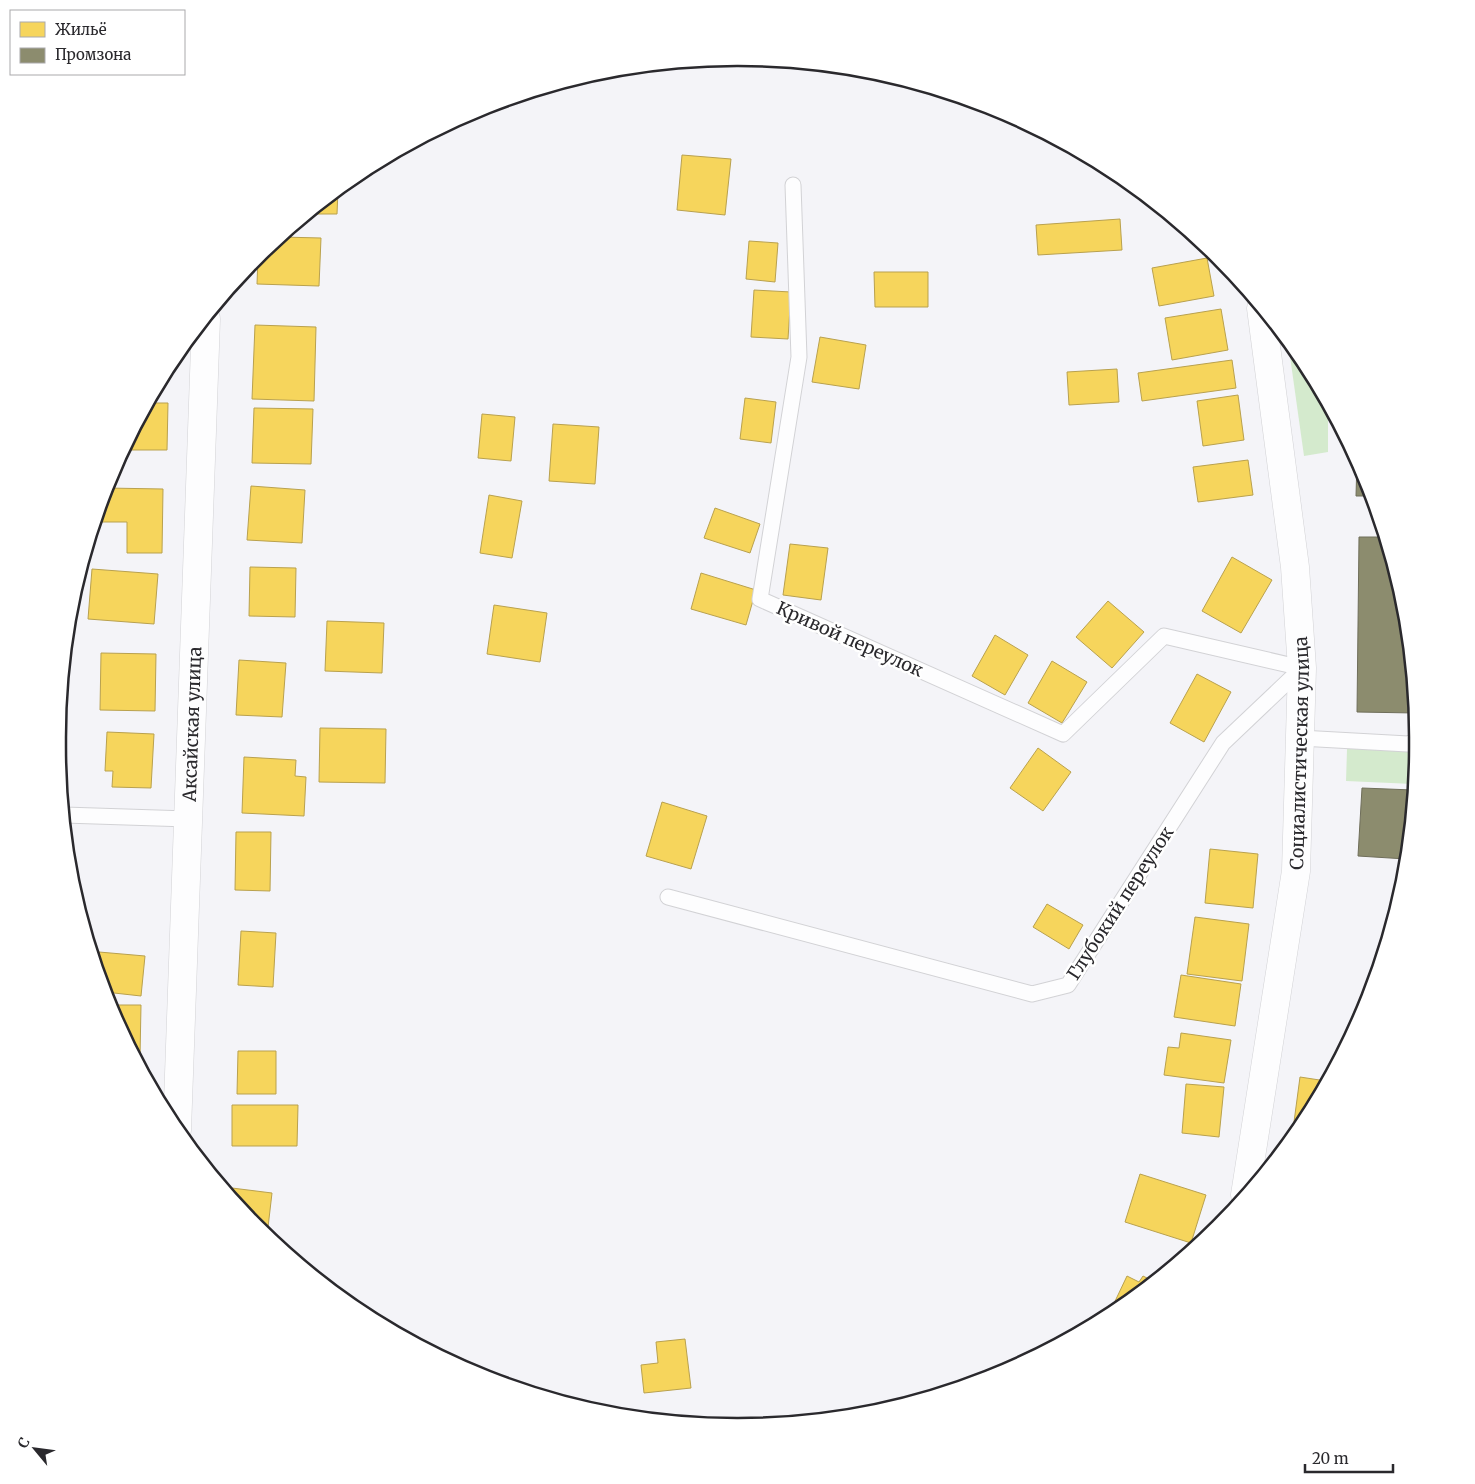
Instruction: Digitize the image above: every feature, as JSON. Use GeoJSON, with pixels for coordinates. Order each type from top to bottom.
{"type":"FeatureCollection","features":[{"type":"Feature","properties":{"kind":"street","name":"Социалистическая улица"},"geometry":{"type":"LineString","coordinates":[[1247,1183],[1296,870],[1302,668],[1295,567],[1263,320]]}},
{"type":"Feature","properties":{"kind":"street","name":"Аксайская улица"},"geometry":{"type":"LineString","coordinates":[[177,1117],[206,328]]}},
{"type":"Feature","properties":{"kind":"lane","name":"Кривой переулок"},"geometry":{"type":"LineString","coordinates":[[794,185],[798,357],[760,599],[1063,734],[1164,636],[1302,668]]}},
{"type":"Feature","properties":{"kind":"lane","name":"Глубокий переулок"},"geometry":{"type":"LineString","coordinates":[[668,897],[1032,994],[1068,985],[1223,743],[1302,668]]}},
{"type":"Feature","properties":{"kind":"lane"},"geometry":{"type":"LineString","coordinates":[[1300,738],[1409,744]]}},
{"type":"Feature","properties":{"kind":"lane"},"geometry":{"type":"LineString","coordinates":[[70,815],[188,819]]}},
{"type":"Feature","properties":{"kind":"green space"},"geometry":{"type":"Polygon","coordinates":[[[1290,357],[1328,419],[1328,452],[1304,456],[1290,357]]]}},
{"type":"Feature","properties":{"kind":"green space"},"geometry":{"type":"Polygon","coordinates":[[[1347,749],[1409,750],[1407,784],[1346,781],[1347,749]]]}},
{"type":"Feature","properties":{"kind":"building: Жильё"},"geometry":{"type":"Polygon","coordinates":[[[682,155],[731,159],[725,215],[677,210],[682,155]]]}},
{"type":"Feature","properties":{"kind":"building: Жильё"},"geometry":{"type":"Polygon","coordinates":[[[338,199],[337,214],[318,214],[338,199]]]}},
{"type":"Feature","properties":{"kind":"building: Жильё"},"geometry":{"type":"Polygon","coordinates":[[[1120,219],[1122,250],[1038,255],[1036,225],[1120,219]]]}},
{"type":"Feature","properties":{"kind":"building: Жильё"},"geometry":{"type":"Polygon","coordinates":[[[290,237],[321,238],[319,286],[257,284],[258,269],[290,237]]]}},
{"type":"Feature","properties":{"kind":"building: Жильё"},"geometry":{"type":"Polygon","coordinates":[[[749,241],[778,243],[775,282],[746,279],[749,241]]]}},
{"type":"Feature","properties":{"kind":"building: Жильё"},"geometry":{"type":"Polygon","coordinates":[[[1207,258],[1214,296],[1159,306],[1152,268],[1207,258]]]}},
{"type":"Feature","properties":{"kind":"building: Жильё"},"geometry":{"type":"Polygon","coordinates":[[[874,272],[928,272],[928,307],[875,307],[874,272]]]}},
{"type":"Feature","properties":{"kind":"building: Жильё"},"geometry":{"type":"Polygon","coordinates":[[[754,290],[791,292],[788,339],[751,337],[754,290]]]}},
{"type":"Feature","properties":{"kind":"building: Жильё"},"geometry":{"type":"Polygon","coordinates":[[[1221,309],[1228,350],[1172,360],[1165,318],[1221,309]]]}},
{"type":"Feature","properties":{"kind":"building: Жильё"},"geometry":{"type":"Polygon","coordinates":[[[255,325],[316,327],[314,401],[252,399],[255,325]]]}},
{"type":"Feature","properties":{"kind":"building: Жильё"},"geometry":{"type":"Polygon","coordinates":[[[820,337],[866,345],[859,389],[812,382],[820,337]]]}},
{"type":"Feature","properties":{"kind":"building: Жильё"},"geometry":{"type":"Polygon","coordinates":[[[1232,360],[1236,388],[1142,401],[1138,373],[1232,360]]]}},
{"type":"Feature","properties":{"kind":"building: Жильё"},"geometry":{"type":"Polygon","coordinates":[[[1117,369],[1119,402],[1069,405],[1067,372],[1117,369]]]}},
{"type":"Feature","properties":{"kind":"building: Жильё"},"geometry":{"type":"Polygon","coordinates":[[[1238,395],[1244,440],[1203,446],[1197,401],[1238,395]]]}},
{"type":"Feature","properties":{"kind":"building: Жильё"},"geometry":{"type":"Polygon","coordinates":[[[745,398],[776,402],[771,443],[740,439],[745,398]]]}},
{"type":"Feature","properties":{"kind":"building: Жильё"},"geometry":{"type":"Polygon","coordinates":[[[155,403],[168,403],[167,450],[131,450],[155,403]]]}},
{"type":"Feature","properties":{"kind":"building: Жильё"},"geometry":{"type":"Polygon","coordinates":[[[254,408],[313,409],[311,464],[252,463],[254,408]]]}},
{"type":"Feature","properties":{"kind":"building: Жильё"},"geometry":{"type":"Polygon","coordinates":[[[482,414],[515,417],[511,461],[478,458],[482,414]]]}},
{"type":"Feature","properties":{"kind":"building: Жильё"},"geometry":{"type":"Polygon","coordinates":[[[553,424],[599,427],[595,484],[549,481],[553,424]]]}},
{"type":"Feature","properties":{"kind":"building: Жильё"},"geometry":{"type":"Polygon","coordinates":[[[1248,460],[1253,495],[1198,502],[1193,467],[1248,460]]]}},
{"type":"Feature","properties":{"kind":"building: Жильё"},"geometry":{"type":"Polygon","coordinates":[[[251,486],[305,490],[302,543],[247,540],[251,486]]]}},
{"type":"Feature","properties":{"kind":"building: Жильё"},"geometry":{"type":"Polygon","coordinates":[[[114,488],[163,489],[162,553],[127,553],[127,522],[102,522],[114,488]]]}},
{"type":"Feature","properties":{"kind":"building: Жильё"},"geometry":{"type":"Polygon","coordinates":[[[489,495],[522,501],[512,558],[480,553],[489,495]]]}},
{"type":"Feature","properties":{"kind":"building: Жильё"},"geometry":{"type":"Polygon","coordinates":[[[715,508],[760,524],[750,553],[704,538],[715,508]]]}},
{"type":"Feature","properties":{"kind":"building: Жильё"},"geometry":{"type":"Polygon","coordinates":[[[790,544],[828,548],[821,600],[783,595],[790,544]]]}},
{"type":"Feature","properties":{"kind":"building: Жильё"},"geometry":{"type":"Polygon","coordinates":[[[1232,557],[1272,580],[1241,633],[1202,611],[1232,557]]]}},
{"type":"Feature","properties":{"kind":"building: Жильё"},"geometry":{"type":"Polygon","coordinates":[[[250,567],[296,568],[295,617],[249,616],[250,567]]]}},
{"type":"Feature","properties":{"kind":"building: Жильё"},"geometry":{"type":"Polygon","coordinates":[[[92,569],[158,574],[154,624],[88,619],[92,569]]]}},
{"type":"Feature","properties":{"kind":"building: Жильё"},"geometry":{"type":"Polygon","coordinates":[[[701,573],[756,590],[746,625],[691,609],[701,573]]]}},
{"type":"Feature","properties":{"kind":"building: Жильё"},"geometry":{"type":"Polygon","coordinates":[[[1108,601],[1144,632],[1112,668],[1076,637],[1108,601]]]}},
{"type":"Feature","properties":{"kind":"building: Жильё"},"geometry":{"type":"Polygon","coordinates":[[[494,605],[547,613],[540,662],[487,654],[494,605]]]}},
{"type":"Feature","properties":{"kind":"building: Жильё"},"geometry":{"type":"Polygon","coordinates":[[[327,621],[384,623],[382,673],[325,671],[327,621]]]}},
{"type":"Feature","properties":{"kind":"building: Жильё"},"geometry":{"type":"Polygon","coordinates":[[[995,635],[1028,655],[1005,695],[972,676],[995,635]]]}},
{"type":"Feature","properties":{"kind":"building: Жильё"},"geometry":{"type":"Polygon","coordinates":[[[101,653],[156,654],[155,711],[100,710],[101,653]]]}},
{"type":"Feature","properties":{"kind":"building: Жильё"},"geometry":{"type":"Polygon","coordinates":[[[239,660],[286,663],[282,717],[236,715],[239,660]]]}},
{"type":"Feature","properties":{"kind":"building: Жильё"},"geometry":{"type":"Polygon","coordinates":[[[1052,661],[1087,682],[1062,723],[1028,703],[1052,661]]]}},
{"type":"Feature","properties":{"kind":"building: Жильё"},"geometry":{"type":"Polygon","coordinates":[[[1197,674],[1231,692],[1204,742],[1170,723],[1197,674]]]}},
{"type":"Feature","properties":{"kind":"building: Жильё"},"geometry":{"type":"Polygon","coordinates":[[[320,728],[386,729],[385,783],[319,782],[320,728]]]}},
{"type":"Feature","properties":{"kind":"building: Жильё"},"geometry":{"type":"Polygon","coordinates":[[[107,732],[154,734],[151,788],[112,787],[113,771],[105,771],[107,732]]]}},
{"type":"Feature","properties":{"kind":"building: Жильё"},"geometry":{"type":"Polygon","coordinates":[[[1038,748],[1071,772],[1043,811],[1010,788],[1038,748]]]}},
{"type":"Feature","properties":{"kind":"building: Жильё"},"geometry":{"type":"Polygon","coordinates":[[[244,757],[296,760],[295,776],[306,777],[304,816],[242,813],[244,757]]]}},
{"type":"Feature","properties":{"kind":"building: Жильё"},"geometry":{"type":"Polygon","coordinates":[[[662,802],[707,816],[691,869],[646,856],[662,802]]]}},
{"type":"Feature","properties":{"kind":"building: Жильё"},"geometry":{"type":"Polygon","coordinates":[[[236,832],[271,832],[270,891],[235,890],[236,832]]]}},
{"type":"Feature","properties":{"kind":"building: Жильё"},"geometry":{"type":"Polygon","coordinates":[[[1210,849],[1258,854],[1253,908],[1205,903],[1210,849]]]}},
{"type":"Feature","properties":{"kind":"building: Жильё"},"geometry":{"type":"Polygon","coordinates":[[[1047,904],[1083,925],[1069,949],[1033,927],[1047,904]]]}},
{"type":"Feature","properties":{"kind":"building: Жильё"},"geometry":{"type":"Polygon","coordinates":[[[1195,917],[1249,924],[1242,981],[1187,974],[1195,917]]]}},
{"type":"Feature","properties":{"kind":"building: Жильё"},"geometry":{"type":"Polygon","coordinates":[[[241,931],[276,933],[273,987],[238,985],[241,931]]]}},
{"type":"Feature","properties":{"kind":"building: Жильё"},"geometry":{"type":"Polygon","coordinates":[[[99,952],[145,956],[141,996],[113,993],[99,952]]]}},
{"type":"Feature","properties":{"kind":"building: Жильё"},"geometry":{"type":"Polygon","coordinates":[[[1181,975],[1241,984],[1235,1026],[1174,1017],[1181,975]]]}},
{"type":"Feature","properties":{"kind":"building: Жильё"},"geometry":{"type":"Polygon","coordinates":[[[118,1005],[141,1005],[140,1052],[118,1005]]]}},
{"type":"Feature","properties":{"kind":"building: Жильё"},"geometry":{"type":"Polygon","coordinates":[[[1181,1033],[1231,1040],[1224,1083],[1164,1075],[1168,1047],[1179,1048],[1181,1033]]]}},
{"type":"Feature","properties":{"kind":"building: Жильё"},"geometry":{"type":"Polygon","coordinates":[[[238,1051],[276,1051],[276,1094],[237,1094],[238,1051]]]}},
{"type":"Feature","properties":{"kind":"building: Жильё"},"geometry":{"type":"Polygon","coordinates":[[[1300,1077],[1320,1080],[1296,1119],[1294,1122],[1300,1077]]]}},
{"type":"Feature","properties":{"kind":"building: Жильё"},"geometry":{"type":"Polygon","coordinates":[[[1186,1084],[1224,1087],[1219,1137],[1182,1133],[1186,1084]]]}},
{"type":"Feature","properties":{"kind":"building: Жильё"},"geometry":{"type":"Polygon","coordinates":[[[232,1105],[298,1105],[297,1146],[232,1146],[232,1105]]]}},
{"type":"Feature","properties":{"kind":"building: Жильё"},"geometry":{"type":"Polygon","coordinates":[[[1140,1174],[1206,1195],[1192,1240],[1189,1242],[1125,1222],[1140,1174]]]}},
{"type":"Feature","properties":{"kind":"building: Жильё"},"geometry":{"type":"Polygon","coordinates":[[[232,1188],[272,1193],[268,1226],[232,1188]]]}},
{"type":"Feature","properties":{"kind":"building: Жильё"},"geometry":{"type":"Polygon","coordinates":[[[1127,1276],[1139,1282],[1143,1276],[1147,1278],[1146,1279],[1115,1301],[1127,1276]]]}},
{"type":"Feature","properties":{"kind":"building: Жильё"},"geometry":{"type":"Polygon","coordinates":[[[685,1339],[691,1388],[644,1393],[641,1365],[658,1363],[656,1342],[685,1339]]]}},
{"type":"Feature","properties":{"kind":"building: Промзона"},"geometry":{"type":"Polygon","coordinates":[[[1357,478],[1363,496],[1356,496],[1357,478]]]}},
{"type":"Feature","properties":{"kind":"building: Промзона"},"geometry":{"type":"Polygon","coordinates":[[[1359,537],[1378,537],[1396,607],[1403,650],[1408,713],[1357,712],[1359,537]]]}},
{"type":"Feature","properties":{"kind":"building: Промзона"},"geometry":{"type":"Polygon","coordinates":[[[1362,788],[1407,790],[1399,859],[1358,856],[1362,788]]]}}]}
